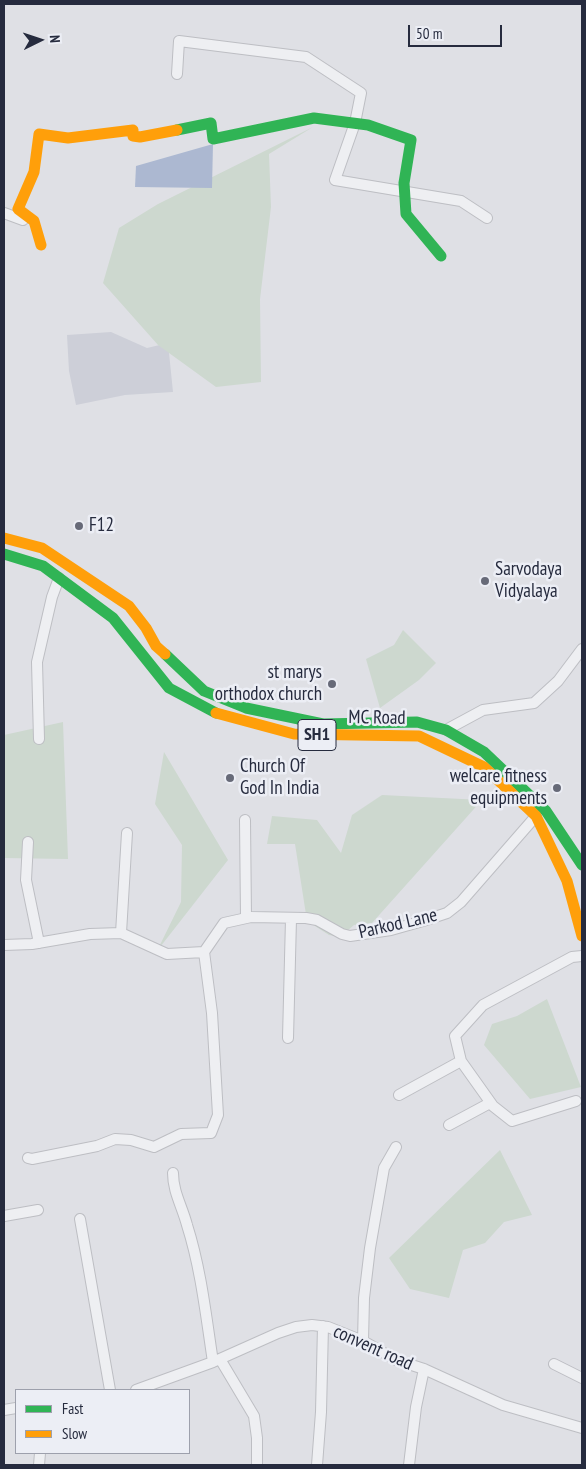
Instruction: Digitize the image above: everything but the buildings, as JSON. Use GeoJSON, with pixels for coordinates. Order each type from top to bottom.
{"type":"FeatureCollection","features":[{"type":"Feature","properties":{"kind":"main road"},"geometry":{"type":"LineString","coordinates":[[41,245],[34,221],[18,209],[34,172],[39,134],[68,138],[133,130],[133,136],[140,136],[211,124],[213,139],[314,118],[368,124],[411,140],[405,192],[406,214],[441,256]]}},
{"type":"Feature","properties":{"kind":"main road","name":"MC Road"},"geometry":{"type":"LineString","coordinates":[[4,538],[42,548],[129,606],[146,628],[156,646],[204,691],[246,708],[323,724],[417,722],[446,730],[484,752],[521,786],[546,811],[582,865]]}},
{"type":"Feature","properties":{"kind":"main road","name":"MC Road"},"geometry":{"type":"LineString","coordinates":[[4,554],[43,566],[113,618],[169,688],[211,712],[294,734],[419,736],[484,767],[536,816],[567,881],[582,936]]}},
{"type":"Feature","properties":{"kind":"street"},"geometry":{"type":"LineString","coordinates":[[177,74],[179,41],[306,57],[361,93],[355,123],[335,180],[461,201],[487,218]]}},
{"type":"Feature","properties":{"kind":"street"},"geometry":{"type":"LineString","coordinates":[[4,213],[23,220]]}},
{"type":"Feature","properties":{"kind":"street"},"geometry":{"type":"LineString","coordinates":[[39,739],[37,662],[52,597],[59,578]]}},
{"type":"Feature","properties":{"kind":"street"},"geometry":{"type":"LineString","coordinates":[[446,730],[483,710],[534,703],[558,681],[582,649]]}},
{"type":"Feature","properties":{"kind":"street","name":"Parkod Lane"},"geometry":{"type":"LineString","coordinates":[[204,952],[224,923],[246,918],[317,920],[342,934],[350,936],[391,930],[447,913],[461,902],[536,816]]}},
{"type":"Feature","properties":{"kind":"street"},"geometry":{"type":"LineString","coordinates":[[245,820],[246,918]]}},
{"type":"Feature","properties":{"kind":"street"},"geometry":{"type":"LineString","coordinates":[[121,933],[127,833]]}},
{"type":"Feature","properties":{"kind":"street"},"geometry":{"type":"LineString","coordinates":[[28,842],[26,880],[39,943]]}},
{"type":"Feature","properties":{"kind":"street"},"geometry":{"type":"LineString","coordinates":[[288,1038],[291,919]]}},
{"type":"Feature","properties":{"kind":"street"},"geometry":{"type":"LineString","coordinates":[[4,945],[39,943],[90,934],[121,933],[167,954],[204,952],[212,1013],[218,1115],[211,1133],[181,1134],[154,1147],[131,1140],[115,1139],[97,1146],[32,1159],[28,1158]]}},
{"type":"Feature","properties":{"kind":"street"},"geometry":{"type":"LineString","coordinates":[[576,1101],[512,1121],[490,1103],[461,1061],[456,1036],[483,1005],[572,956],[582,956]]}},
{"type":"Feature","properties":{"kind":"street"},"geometry":{"type":"LineString","coordinates":[[398,1095],[461,1061]]}},
{"type":"Feature","properties":{"kind":"street"},"geometry":{"type":"LineString","coordinates":[[449,1125],[490,1103]]}},
{"type":"Feature","properties":{"kind":"street"},"geometry":{"type":"LineString","coordinates":[[363,1341],[364,1298],[370,1248],[384,1168],[396,1147]]}},
{"type":"Feature","properties":{"kind":"street"},"geometry":{"type":"LineString","coordinates":[[173,1173],[175,1194],[187,1225],[217,1360],[254,1416],[258,1438],[257,1465]]}},
{"type":"Feature","properties":{"kind":"street"},"geometry":{"type":"LineString","coordinates":[[4,1216],[38,1210]]}},
{"type":"Feature","properties":{"kind":"street"},"geometry":{"type":"LineString","coordinates":[[80,1219],[110,1389]]}},
{"type":"Feature","properties":{"kind":"street","name":"convent road"},"geometry":{"type":"LineString","coordinates":[[139,1389],[217,1360],[296,1326],[312,1324],[323,1326],[363,1341],[396,1360],[424,1369],[504,1405],[582,1428]]}},
{"type":"Feature","properties":{"kind":"street"},"geometry":{"type":"LineString","coordinates":[[317,1465],[321,1412],[323,1326]]}},
{"type":"Feature","properties":{"kind":"street"},"geometry":{"type":"LineString","coordinates":[[554,1364],[582,1378]]}},
{"type":"Feature","properties":{"kind":"street"},"geometry":{"type":"LineString","coordinates":[[410,1465],[416,1407],[424,1369]]}},
{"type":"Feature","properties":{"kind":"shaded area"},"geometry":{"type":"Polygon","coordinates":[[[313,127],[269,154],[271,207],[260,299],[261,382],[216,387],[158,345],[103,283],[119,228],[158,204],[313,127]]]}},
{"type":"Feature","properties":{"kind":"shaded area"},"geometry":{"type":"Polygon","coordinates":[[[111,332],[147,348],[168,343],[173,392],[125,395],[76,405],[69,371],[67,335],[111,332]]]}},
{"type":"Feature","properties":{"kind":"shaded area"},"geometry":{"type":"Polygon","coordinates":[[[403,630],[436,663],[419,680],[380,708],[366,659],[394,645],[403,630]]]}},
{"type":"Feature","properties":{"kind":"shaded area"},"geometry":{"type":"Polygon","coordinates":[[[63,722],[68,859],[4,858],[4,735],[63,722]]]}},
{"type":"Feature","properties":{"kind":"shaded area"},"geometry":{"type":"Polygon","coordinates":[[[164,752],[228,860],[157,951],[181,902],[182,845],[155,804],[164,752]]]}},
{"type":"Feature","properties":{"kind":"shaded area"},"geometry":{"type":"Polygon","coordinates":[[[382,795],[482,800],[372,923],[354,925],[340,937],[329,935],[307,921],[295,844],[267,844],[272,816],[317,820],[341,853],[352,815],[382,795]]]}},
{"type":"Feature","properties":{"kind":"shaded area"},"geometry":{"type":"Polygon","coordinates":[[[547,999],[581,1087],[530,1099],[484,1045],[492,1024],[517,1016],[547,999]]]}},
{"type":"Feature","properties":{"kind":"shaded area"},"geometry":{"type":"Polygon","coordinates":[[[500,1150],[532,1215],[504,1222],[485,1243],[463,1250],[449,1298],[410,1289],[389,1258],[500,1150]]]}},
{"type":"Feature","properties":{"kind":"water"},"geometry":{"type":"Polygon","coordinates":[[[213,144],[212,188],[135,187],[136,166],[213,144]]]}},
{"type":"Feature","properties":{"kind":"traffic: fast"},"geometry":{"type":"LineString","coordinates":[[177,130],[211,123],[213,139],[314,118],[368,125],[411,140],[404,183],[406,214],[441,256]]}},
{"type":"Feature","properties":{"kind":"traffic: fast"},"geometry":{"type":"LineString","coordinates":[[4,554],[43,566],[113,618],[169,688],[216,713]]}},
{"type":"Feature","properties":{"kind":"traffic: fast"},"geometry":{"type":"LineString","coordinates":[[165,654],[204,691],[246,708],[323,724],[417,722],[446,730],[484,752],[546,811],[582,865]]}},
{"type":"Feature","properties":{"kind":"traffic: slow"},"geometry":{"type":"LineString","coordinates":[[41,245],[34,221],[18,209],[34,172],[39,134],[68,138],[133,130],[133,136],[140,137],[177,130]]}},
{"type":"Feature","properties":{"kind":"traffic: slow"},"geometry":{"type":"LineString","coordinates":[[4,538],[42,548],[129,606],[146,628],[156,646],[165,654]]}},
{"type":"Feature","properties":{"kind":"traffic: slow"},"geometry":{"type":"LineString","coordinates":[[216,713],[294,734],[419,736],[484,767],[536,816],[567,881],[582,936]]}},
{"type":"Feature","properties":{"kind":"place","name":"F12"},"geometry":{"type":"Point","coordinates":[79,526]}},
{"type":"Feature","properties":{"kind":"place","name":"Sarvodaya Vidyalaya"},"geometry":{"type":"Point","coordinates":[485,581]}},
{"type":"Feature","properties":{"kind":"place","name":"st marys orthodox church"},"geometry":{"type":"Point","coordinates":[332,684]}},
{"type":"Feature","properties":{"kind":"place","name":"Church Of God In India"},"geometry":{"type":"Point","coordinates":[230,778]}},
{"type":"Feature","properties":{"kind":"place","name":"welcare fitness equipments"},"geometry":{"type":"Point","coordinates":[557,788]}}]}
